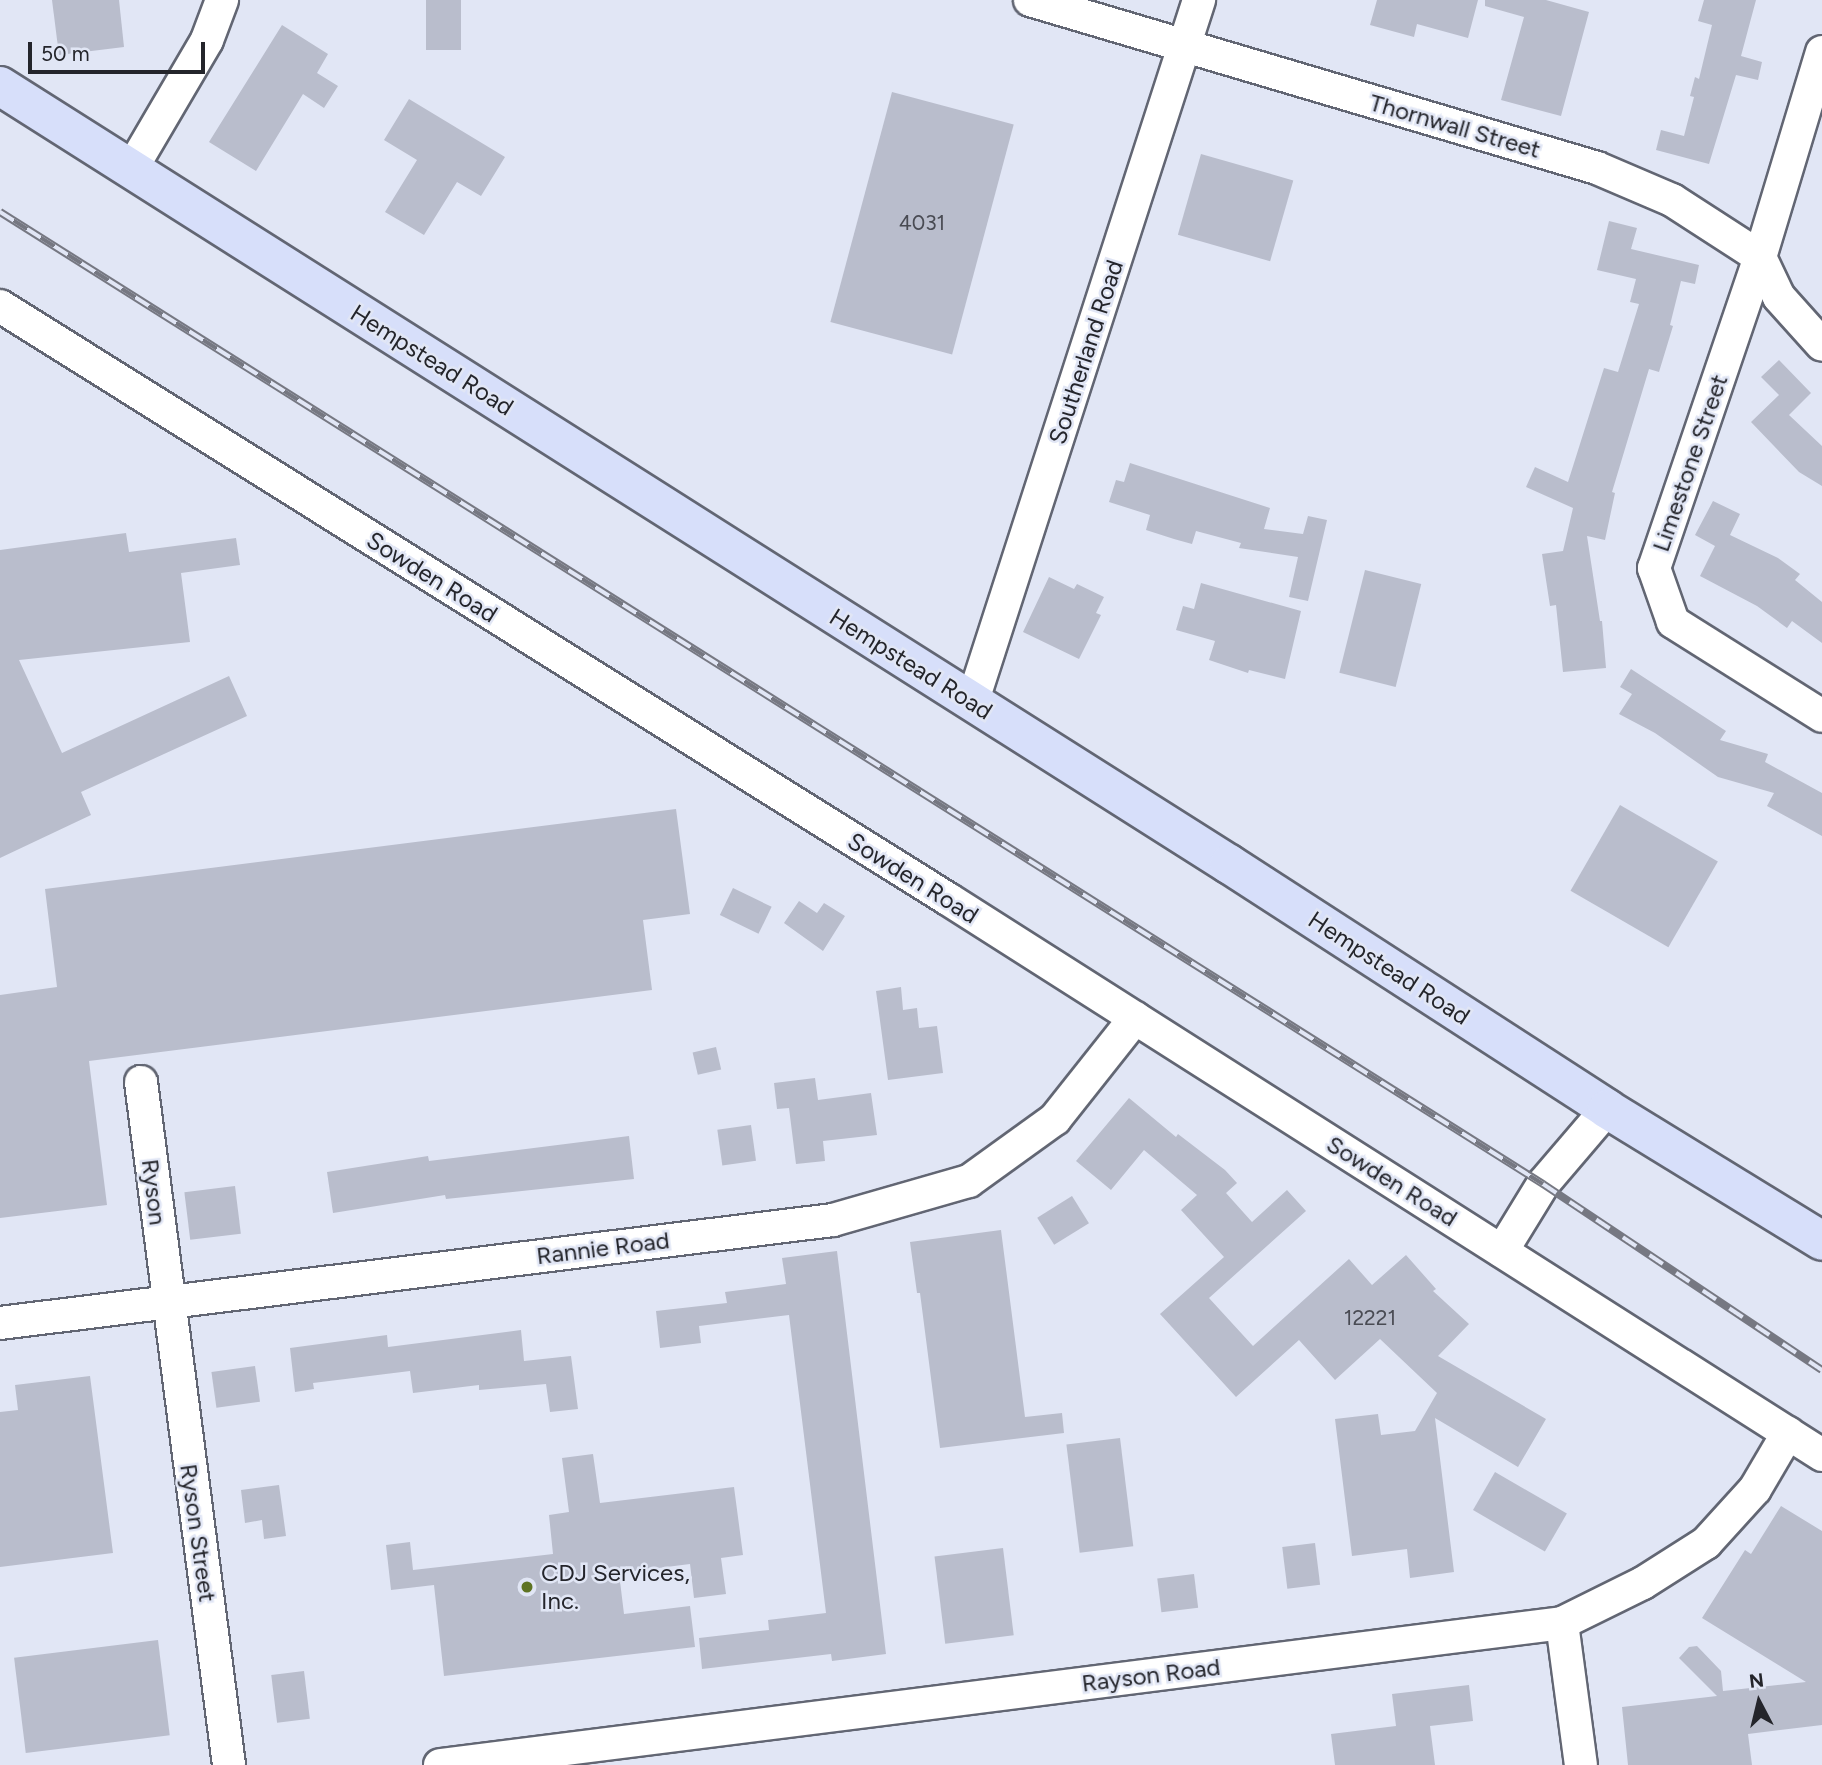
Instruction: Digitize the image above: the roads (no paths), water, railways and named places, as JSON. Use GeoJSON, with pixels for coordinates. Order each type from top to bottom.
{"type":"FeatureCollection","features":[{"type":"Feature","properties":{"kind":"main road","name":"Hempstead Road"},"geometry":{"type":"LineString","coordinates":[[0,86],[1229,864],[1607,1109],[1822,1241]]}},
{"type":"Feature","properties":{"kind":"street"},"geometry":{"type":"LineString","coordinates":[[132,168],[207,40],[222,0]]}},
{"type":"Feature","properties":{"kind":"street","name":"Thornwall Street"},"geometry":{"type":"LineString","coordinates":[[1030,0],[1597,168],[1672,200],[1760,257]]}},
{"type":"Feature","properties":{"kind":"street","name":"Southerland Road"},"geometry":{"type":"LineString","coordinates":[[972,703],[1199,0]]}},
{"type":"Feature","properties":{"kind":"street","name":"Limestone Street"},"geometry":{"type":"LineString","coordinates":[[1822,52],[1760,257],[1654,568],[1673,622],[1822,716]]}},
{"type":"Feature","properties":{"kind":"street"},"geometry":{"type":"LineString","coordinates":[[1760,257],[1779,297],[1822,345]]}},
{"type":"Feature","properties":{"kind":"street","name":"Sowden Road"},"geometry":{"type":"LineString","coordinates":[[0,306],[1135,1018],[1822,1455]]}},
{"type":"Feature","properties":{"kind":"street","name":"Rannie Road"},"geometry":{"type":"LineString","coordinates":[[0,1323],[833,1220],[969,1181],[1055,1119],[1135,1018]]}},
{"type":"Feature","properties":{"kind":"street","name":"Ryson"},"geometry":{"type":"LineString","coordinates":[[141,1082],[168,1301]]}},
{"type":"Feature","properties":{"kind":"street"},"geometry":{"type":"LineString","coordinates":[[1502,1251],[1543,1184],[1607,1109]]}},
{"type":"Feature","properties":{"kind":"street","name":"Ryson Street"},"geometry":{"type":"LineString","coordinates":[[168,1301],[229,1765]]}},
{"type":"Feature","properties":{"kind":"street","name":"Rayson Road"},"geometry":{"type":"LineString","coordinates":[[440,1765],[1562,1623],[1643,1583],[1706,1543],[1755,1489],[1788,1433]]}},
{"type":"Feature","properties":{"kind":"street"},"geometry":{"type":"LineString","coordinates":[[1562,1623],[1581,1765]]}},
{"type":"Feature","properties":{"kind":"railway"},"geometry":{"type":"LineString","coordinates":[[0,212],[1543,1184],[1822,1370]]}},
{"type":"Feature","properties":{"kind":"place","name":"CDJ Services, Inc."},"geometry":{"type":"Point","coordinates":[527,1587]}}]}
